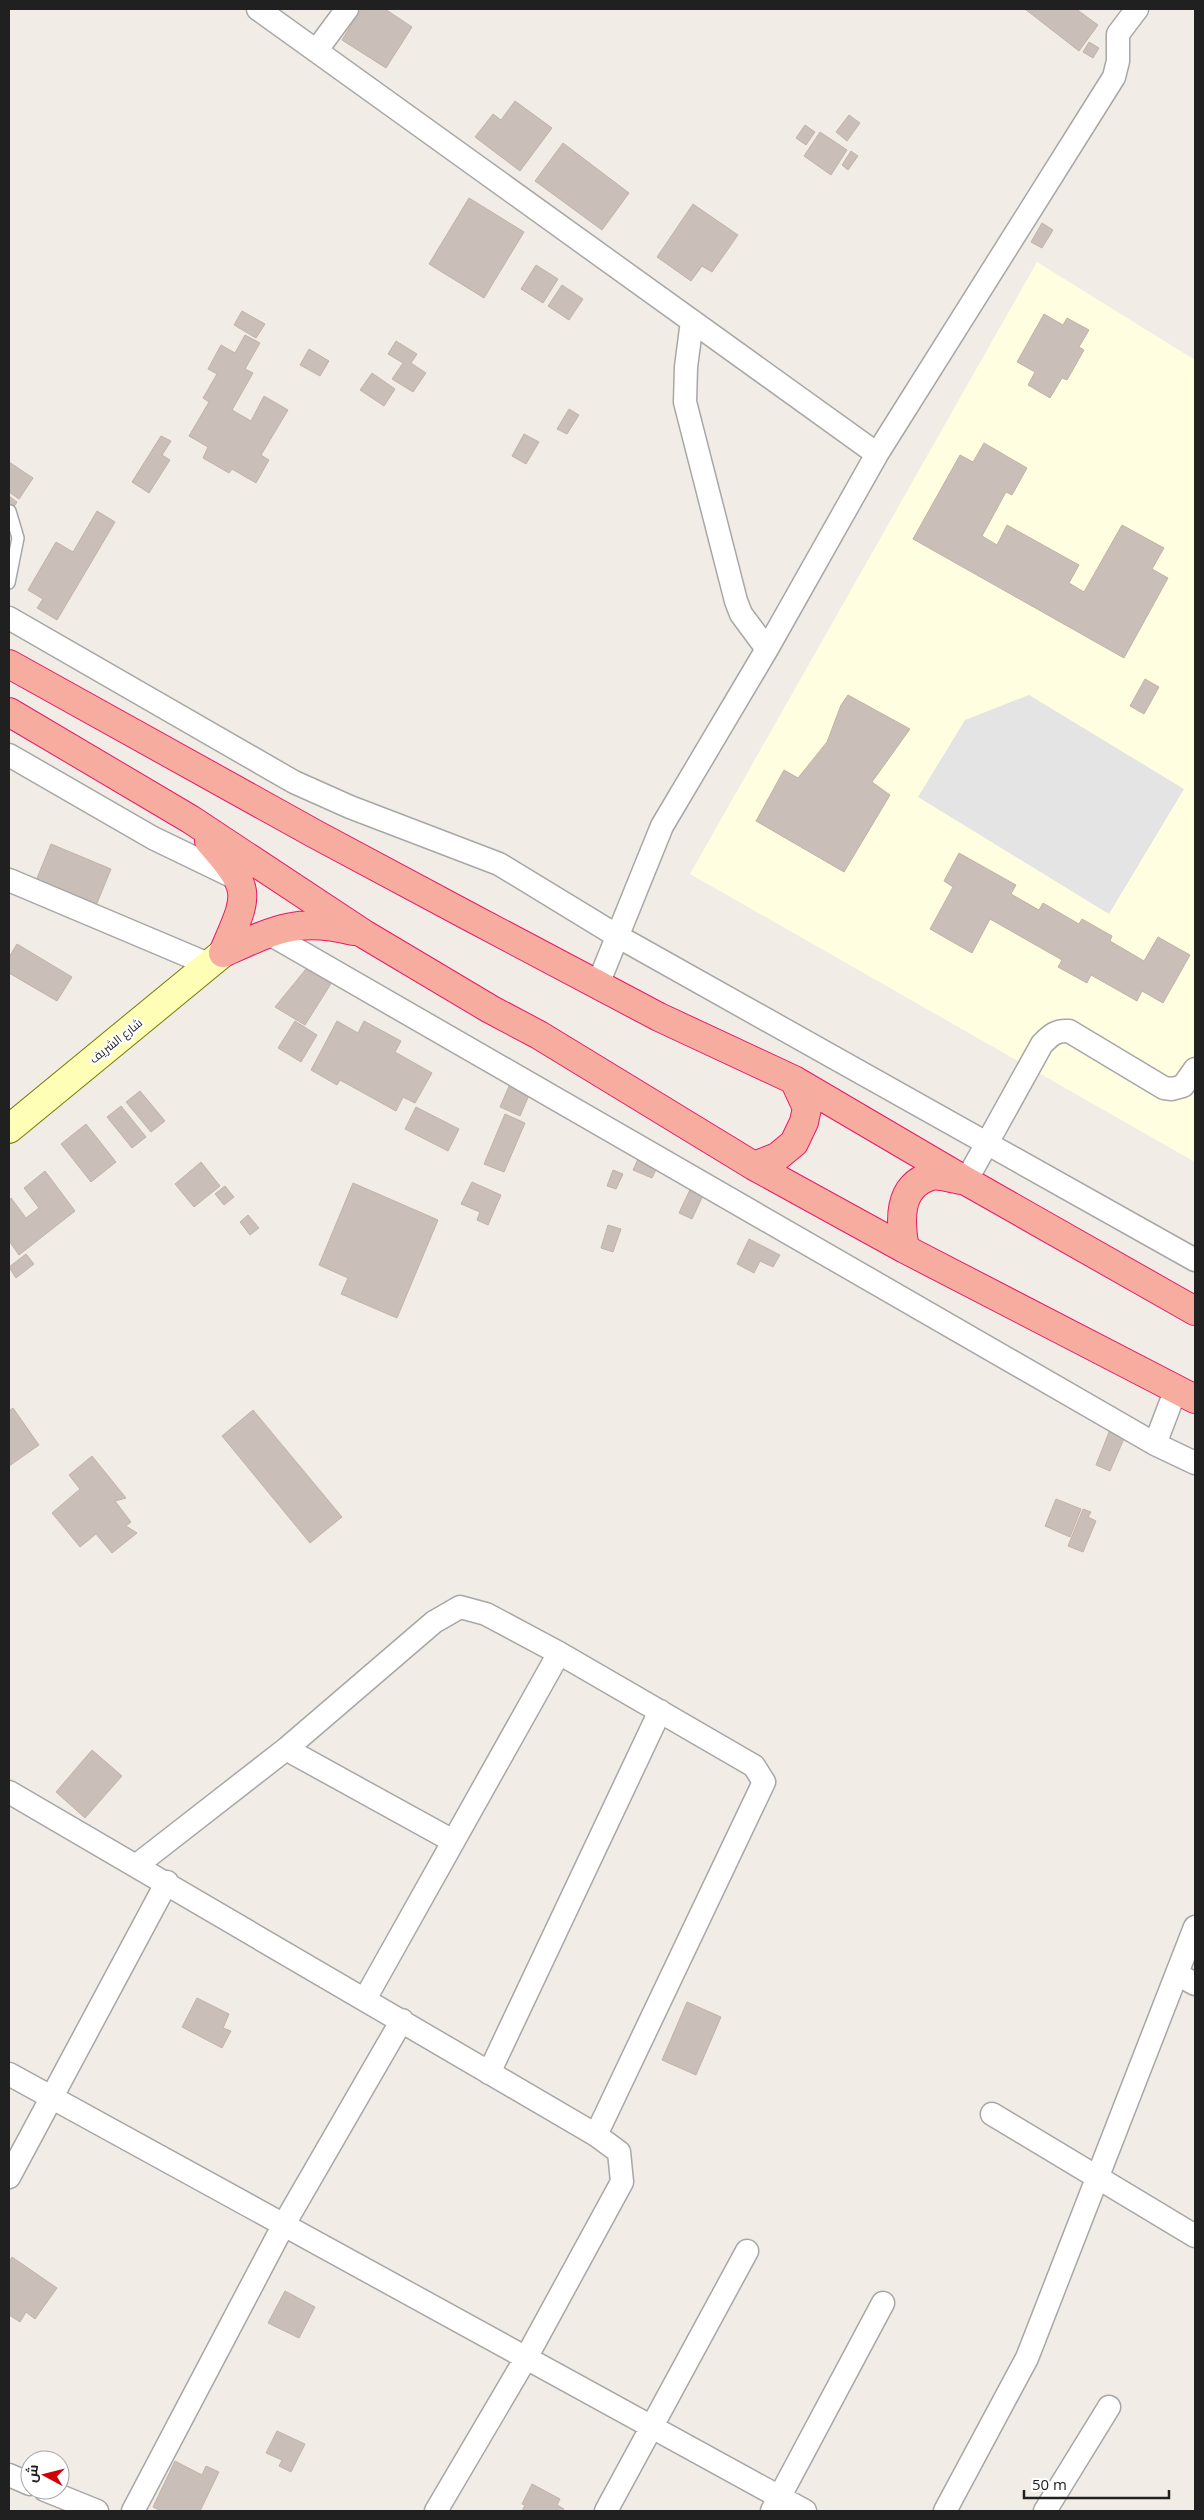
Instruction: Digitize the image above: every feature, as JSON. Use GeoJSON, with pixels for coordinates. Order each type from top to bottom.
{"type":"FeatureCollection","features":[{"type":"Feature","properties":{"kind":"highway"},"geometry":{"type":"LineString","coordinates":[[9,664],[315,834],[659,1017],[794,1080],[966,1181],[1195,1311]]}},
{"type":"Feature","properties":{"kind":"highway"},"geometry":{"type":"LineString","coordinates":[[9,712],[190,820],[364,934],[539,1035],[754,1166],[905,1249],[1186,1394]]}},
{"type":"Feature","properties":{"kind":"highway"},"geometry":{"type":"LineString","coordinates":[[190,820],[231,866],[240,880],[244,895],[240,914],[216,959]]}},
{"type":"Feature","properties":{"kind":"highway"},"geometry":{"type":"LineString","coordinates":[[216,959],[268,933],[297,924],[330,926],[364,934]]}},
{"type":"Feature","properties":{"kind":"highway"},"geometry":{"type":"LineString","coordinates":[[754,1166],[777,1157],[794,1143],[804,1122],[807,1108],[794,1080]]}},
{"type":"Feature","properties":{"kind":"highway"},"geometry":{"type":"LineString","coordinates":[[905,1249],[901,1227],[902,1208],[906,1195],[918,1182],[932,1175],[966,1181]]}},
{"type":"Feature","properties":{"kind":"main road","name":"شارع الشريف"},"geometry":{"type":"LineString","coordinates":[[9,1128],[216,959]]}},
{"type":"Feature","properties":{"kind":"street"},"geometry":{"type":"LineString","coordinates":[[258,9],[877,454]]}},
{"type":"Feature","properties":{"kind":"street"},"geometry":{"type":"LineString","coordinates":[[316,51],[347,9]]}},
{"type":"Feature","properties":{"kind":"street"},"geometry":{"type":"LineString","coordinates":[[598,984],[619,937],[662,826],[767,649],[877,454],[1114,77],[1118,61],[1118,34],[1137,9]]}},
{"type":"Feature","properties":{"kind":"street"},"geometry":{"type":"LineString","coordinates":[[692,321],[686,367],[685,402],[736,600],[741,614],[767,649]]}},
{"type":"Feature","properties":{"kind":"street"},"geometry":{"type":"LineString","coordinates":[[9,618],[294,782],[350,807],[499,864],[619,937],[988,1142],[1195,1260]]}},
{"type":"Feature","properties":{"kind":"street"},"geometry":{"type":"LineString","coordinates":[[9,755],[153,838],[240,880]]}},
{"type":"Feature","properties":{"kind":"street"},"geometry":{"type":"LineString","coordinates":[[9,880],[216,959]]}},
{"type":"Feature","properties":{"kind":"street"},"geometry":{"type":"LineString","coordinates":[[268,933],[1155,1444],[1195,1462]]}},
{"type":"Feature","properties":{"kind":"street"},"geometry":{"type":"LineString","coordinates":[[966,1181],[1042,1044],[1051,1034],[1059,1030],[1069,1031],[1164,1088],[1172,1089],[1183,1086],[1195,1068]]}},
{"type":"Feature","properties":{"kind":"street"},"geometry":{"type":"LineString","coordinates":[[1155,1444],[1186,1394]]}},
{"type":"Feature","properties":{"kind":"street"},"geometry":{"type":"LineString","coordinates":[[137,1865],[286,1749],[434,1622],[460,1607],[486,1614],[559,1652],[754,1766],[764,1782],[596,2135]]}},
{"type":"Feature","properties":{"kind":"street"},"geometry":{"type":"LineString","coordinates":[[365,1999],[559,1652]]}},
{"type":"Feature","properties":{"kind":"street"},"geometry":{"type":"LineString","coordinates":[[488,2073],[660,1711]]}},
{"type":"Feature","properties":{"kind":"street"},"geometry":{"type":"LineString","coordinates":[[286,1749],[453,1841]]}},
{"type":"Feature","properties":{"kind":"street"},"geometry":{"type":"LineString","coordinates":[[9,1792],[402,2020],[488,2073],[596,2135],[619,2152],[622,2182],[526,2358],[436,2511]]}},
{"type":"Feature","properties":{"kind":"street"},"geometry":{"type":"LineString","coordinates":[[9,2177],[167,1882]]}},
{"type":"Feature","properties":{"kind":"street"},"geometry":{"type":"LineString","coordinates":[[944,2511],[1027,2358],[1099,2178],[1186,1979],[1195,1927]]}},
{"type":"Feature","properties":{"kind":"street"},"geometry":{"type":"LineString","coordinates":[[133,2511],[283,2226],[402,2020]]}},
{"type":"Feature","properties":{"kind":"street"},"geometry":{"type":"LineString","coordinates":[[9,2074],[652,2427],[776,2504],[805,2511]]}},
{"type":"Feature","properties":{"kind":"street"},"geometry":{"type":"LineString","coordinates":[[992,2114],[1195,2236]]}},
{"type":"Feature","properties":{"kind":"street"},"geometry":{"type":"LineString","coordinates":[[606,2511],[747,2251]]}},
{"type":"Feature","properties":{"kind":"street"},"geometry":{"type":"LineString","coordinates":[[776,2504],[883,2303]]}},
{"type":"Feature","properties":{"kind":"street"},"geometry":{"type":"LineString","coordinates":[[1045,2511],[1109,2407]]}},
{"type":"Feature","properties":{"kind":"street"},"geometry":{"type":"LineString","coordinates":[[69,2500],[96,2511]]}},
{"type":"Feature","properties":{"kind":"lane"},"geometry":{"type":"LineString","coordinates":[[9,583],[18,538],[10,512]]}},
{"type":"Feature","properties":{"kind":"shaded area"},"geometry":{"type":"Polygon","coordinates":[[[1037,262],[1195,360],[1195,1162],[690,874],[1037,262]]]}},
{"type":"Feature","properties":{"kind":"shaded area"},"geometry":{"type":"Polygon","coordinates":[[[1029,695],[1184,789],[1109,914],[918,797],[965,720],[1029,695]]]}},
{"type":"Feature","properties":{"kind":"building"},"geometry":{"type":"Polygon","coordinates":[[[361,9],[385,9],[412,27],[386,68],[342,40],[361,9]]]}},
{"type":"Feature","properties":{"kind":"building"},"geometry":{"type":"Polygon","coordinates":[[[1025,9],[1076,9],[1098,25],[1079,51],[1025,9]]]}},
{"type":"Feature","properties":{"kind":"building"},"geometry":{"type":"Polygon","coordinates":[[[1089,42],[1099,48],[1093,58],[1083,52],[1089,42]]]}},
{"type":"Feature","properties":{"kind":"building"},"geometry":{"type":"Polygon","coordinates":[[[515,101],[552,128],[520,171],[475,137],[493,114],[501,120],[515,101]]]}},
{"type":"Feature","properties":{"kind":"building"},"geometry":{"type":"Polygon","coordinates":[[[849,115],[860,123],[847,141],[836,132],[849,115]]]}},
{"type":"Feature","properties":{"kind":"building"},"geometry":{"type":"Polygon","coordinates":[[[805,125],[815,132],[806,145],[796,138],[805,125]]]}},
{"type":"Feature","properties":{"kind":"building"},"geometry":{"type":"Polygon","coordinates":[[[820,132],[847,150],[831,175],[804,156],[820,132]]]}},
{"type":"Feature","properties":{"kind":"building"},"geometry":{"type":"Polygon","coordinates":[[[563,143],[629,193],[602,230],[535,181],[563,143]]]}},
{"type":"Feature","properties":{"kind":"building"},"geometry":{"type":"Polygon","coordinates":[[[851,151],[858,156],[848,170],[842,165],[851,151]]]}},
{"type":"Feature","properties":{"kind":"building"},"geometry":{"type":"Polygon","coordinates":[[[469,198],[524,232],[484,298],[429,264],[469,198]]]}},
{"type":"Feature","properties":{"kind":"building"},"geometry":{"type":"Polygon","coordinates":[[[693,204],[738,235],[712,272],[702,266],[691,281],[657,257],[693,204]]]}},
{"type":"Feature","properties":{"kind":"building"},"geometry":{"type":"Polygon","coordinates":[[[1042,223],[1053,230],[1042,248],[1031,242],[1042,223]]]}},
{"type":"Feature","properties":{"kind":"building"},"geometry":{"type":"Polygon","coordinates":[[[536,265],[558,279],[543,303],[521,289],[536,265]]]}},
{"type":"Feature","properties":{"kind":"building"},"geometry":{"type":"Polygon","coordinates":[[[562,285],[583,299],[569,320],[548,306],[562,285]]]}},
{"type":"Feature","properties":{"kind":"building"},"geometry":{"type":"Polygon","coordinates":[[[242,311],[265,324],[256,338],[234,325],[242,311]]]}},
{"type":"Feature","properties":{"kind":"building"},"geometry":{"type":"Polygon","coordinates":[[[1044,314],[1063,325],[1067,318],[1089,330],[1079,347],[1084,350],[1067,380],[1062,378],[1050,398],[1028,385],[1035,372],[1017,362],[1044,314]]]}},
{"type":"Feature","properties":{"kind":"building"},"geometry":{"type":"Polygon","coordinates":[[[245,335],[260,343],[245,369],[253,373],[232,410],[251,421],[264,396],[288,410],[261,455],[269,460],[256,483],[232,469],[229,473],[203,458],[208,447],[189,436],[209,402],[203,398],[217,374],[208,369],[221,345],[235,353],[245,335]]]}},
{"type":"Feature","properties":{"kind":"building"},"geometry":{"type":"Polygon","coordinates":[[[396,341],[417,354],[411,363],[426,373],[413,392],[392,379],[403,363],[388,354],[396,341]]]}},
{"type":"Feature","properties":{"kind":"building"},"geometry":{"type":"Polygon","coordinates":[[[309,349],[329,361],[320,376],[300,365],[309,349]]]}},
{"type":"Feature","properties":{"kind":"building"},"geometry":{"type":"Polygon","coordinates":[[[372,373],[395,389],[384,406],[360,390],[372,373]]]}},
{"type":"Feature","properties":{"kind":"building"},"geometry":{"type":"Polygon","coordinates":[[[569,409],[579,415],[567,434],[557,429],[569,409]]]}},
{"type":"Feature","properties":{"kind":"building"},"geometry":{"type":"Polygon","coordinates":[[[524,434],[539,442],[526,464],[512,456],[524,434]]]}},
{"type":"Feature","properties":{"kind":"building"},"geometry":{"type":"Polygon","coordinates":[[[161,436],[171,441],[162,455],[170,460],[149,493],[132,482],[161,436]]]}},
{"type":"Feature","properties":{"kind":"building"},"geometry":{"type":"Polygon","coordinates":[[[984,443],[1027,468],[1012,495],[1006,492],[982,536],[997,545],[1007,525],[1079,565],[1069,583],[1084,592],[1122,525],[1164,548],[1152,569],[1168,578],[1124,658],[913,539],[960,455],[973,462],[984,443]]]}},
{"type":"Feature","properties":{"kind":"building"},"geometry":{"type":"Polygon","coordinates":[[[9,462],[33,478],[19,499],[9,492],[9,462]]]}},
{"type":"Feature","properties":{"kind":"building"},"geometry":{"type":"Polygon","coordinates":[[[9,496],[17,502],[9,514],[9,496]]]}},
{"type":"Feature","properties":{"kind":"building"},"geometry":{"type":"Polygon","coordinates":[[[97,511],[115,522],[57,620],[37,608],[43,599],[28,590],[56,542],[73,552],[97,511]]]}},
{"type":"Feature","properties":{"kind":"building"},"geometry":{"type":"Polygon","coordinates":[[[1145,679],[1159,687],[1144,714],[1130,706],[1145,679]]]}},
{"type":"Feature","properties":{"kind":"building"},"geometry":{"type":"Polygon","coordinates":[[[848,695],[910,729],[872,782],[890,795],[844,872],[756,821],[784,770],[798,778],[827,742],[841,705],[848,695]]]}},
{"type":"Feature","properties":{"kind":"building"},"geometry":{"type":"Polygon","coordinates":[[[51,844],[111,869],[95,908],[35,883],[51,844]]]}},
{"type":"Feature","properties":{"kind":"building"},"geometry":{"type":"Polygon","coordinates":[[[959,853],[1016,885],[1011,894],[1039,910],[1043,903],[1079,924],[1082,919],[1112,936],[1110,941],[1144,961],[1158,937],[1190,955],[1163,1003],[1142,991],[1137,1001],[1091,975],[1087,983],[1058,967],[1062,960],[990,919],[972,953],[930,929],[953,887],[944,881],[959,853]]]}},
{"type":"Feature","properties":{"kind":"building"},"geometry":{"type":"Polygon","coordinates":[[[17,944],[72,977],[57,1001],[9,973],[9,957],[17,944]]]}},
{"type":"Feature","properties":{"kind":"building"},"geometry":{"type":"Polygon","coordinates":[[[306,969],[332,982],[305,1025],[275,1007],[306,969]]]}},
{"type":"Feature","properties":{"kind":"building"},"geometry":{"type":"Polygon","coordinates":[[[295,1021],[317,1035],[301,1062],[278,1048],[295,1021]]]}},
{"type":"Feature","properties":{"kind":"building"},"geometry":{"type":"Polygon","coordinates":[[[337,1021],[358,1033],[364,1021],[401,1041],[395,1052],[432,1073],[415,1103],[403,1097],[396,1111],[340,1080],[337,1085],[311,1070],[337,1021]]]}},
{"type":"Feature","properties":{"kind":"building"},"geometry":{"type":"Polygon","coordinates":[[[513,1077],[533,1086],[520,1116],[500,1107],[513,1077]]]}},
{"type":"Feature","properties":{"kind":"building"},"geometry":{"type":"Polygon","coordinates":[[[140,1091],[165,1121],[151,1132],[126,1102],[140,1091]]]}},
{"type":"Feature","properties":{"kind":"building"},"geometry":{"type":"Polygon","coordinates":[[[121,1106],[146,1137],[132,1148],[107,1117],[121,1106]]]}},
{"type":"Feature","properties":{"kind":"building"},"geometry":{"type":"Polygon","coordinates":[[[416,1107],[459,1129],[448,1151],[405,1129],[416,1107]]]}},
{"type":"Feature","properties":{"kind":"building"},"geometry":{"type":"Polygon","coordinates":[[[505,1114],[525,1123],[504,1172],[484,1164],[505,1114]]]}},
{"type":"Feature","properties":{"kind":"building"},"geometry":{"type":"Polygon","coordinates":[[[86,1124],[116,1162],[91,1182],[61,1144],[86,1124]]]}},
{"type":"Feature","properties":{"kind":"building"},"geometry":{"type":"Polygon","coordinates":[[[642,1150],[661,1159],[652,1178],[633,1170],[642,1150]]]}},
{"type":"Feature","properties":{"kind":"building"},"geometry":{"type":"Polygon","coordinates":[[[201,1162],[220,1186],[194,1207],[175,1184],[201,1162]]]}},
{"type":"Feature","properties":{"kind":"building"},"geometry":{"type":"Polygon","coordinates":[[[613,1170],[623,1174],[616,1189],[607,1186],[613,1170]]]}},
{"type":"Feature","properties":{"kind":"building"},"geometry":{"type":"Polygon","coordinates":[[[45,1171],[75,1211],[19,1255],[9,1241],[9,1200],[11,1198],[26,1218],[39,1208],[24,1188],[45,1171]]]}},
{"type":"Feature","properties":{"kind":"building"},"geometry":{"type":"Polygon","coordinates":[[[694,1181],[707,1187],[692,1219],[679,1213],[694,1181]]]}},
{"type":"Feature","properties":{"kind":"building"},"geometry":{"type":"Polygon","coordinates":[[[472,1182],[501,1195],[488,1225],[477,1220],[480,1212],[461,1204],[472,1182]]]}},
{"type":"Feature","properties":{"kind":"building"},"geometry":{"type":"Polygon","coordinates":[[[353,1183],[438,1220],[397,1318],[341,1294],[348,1278],[319,1265],[353,1183]]]}},
{"type":"Feature","properties":{"kind":"building"},"geometry":{"type":"Polygon","coordinates":[[[225,1186],[234,1197],[224,1205],[215,1194],[225,1186]]]}},
{"type":"Feature","properties":{"kind":"building"},"geometry":{"type":"Polygon","coordinates":[[[248,1215],[259,1228],[250,1235],[240,1222],[248,1215]]]}},
{"type":"Feature","properties":{"kind":"building"},"geometry":{"type":"Polygon","coordinates":[[[608,1225],[621,1229],[613,1252],[601,1248],[608,1225]]]}},
{"type":"Feature","properties":{"kind":"building"},"geometry":{"type":"Polygon","coordinates":[[[749,1239],[780,1255],[773,1267],[760,1261],[754,1273],[737,1264],[749,1239]]]}},
{"type":"Feature","properties":{"kind":"building"},"geometry":{"type":"Polygon","coordinates":[[[26,1254],[34,1264],[16,1278],[9,1267],[26,1254]]]}},
{"type":"Feature","properties":{"kind":"building"},"geometry":{"type":"Polygon","coordinates":[[[13,1408],[39,1445],[9,1466],[9,1411],[13,1408]]]}},
{"type":"Feature","properties":{"kind":"building"},"geometry":{"type":"Polygon","coordinates":[[[253,1410],[342,1517],[310,1543],[222,1436],[253,1410]]]}},
{"type":"Feature","properties":{"kind":"building"},"geometry":{"type":"Polygon","coordinates":[[[1111,1427],[1126,1434],[1110,1471],[1096,1465],[1111,1427]]]}},
{"type":"Feature","properties":{"kind":"building"},"geometry":{"type":"Polygon","coordinates":[[[92,1456],[126,1498],[115,1501],[131,1522],[126,1526],[137,1533],[112,1553],[96,1534],[80,1547],[52,1513],[80,1489],[69,1475],[92,1456]]]}},
{"type":"Feature","properties":{"kind":"building"},"geometry":{"type":"Polygon","coordinates":[[[1056,1499],[1081,1509],[1070,1537],[1045,1526],[1056,1499]]]}},
{"type":"Feature","properties":{"kind":"building"},"geometry":{"type":"Polygon","coordinates":[[[1083,1509],[1091,1512],[1088,1517],[1096,1521],[1083,1552],[1068,1546],[1083,1509]]]}},
{"type":"Feature","properties":{"kind":"building"},"geometry":{"type":"Polygon","coordinates":[[[92,1750],[122,1776],[85,1818],[56,1792],[92,1750]]]}},
{"type":"Feature","properties":{"kind":"building"},"geometry":{"type":"Polygon","coordinates":[[[197,1998],[229,2014],[223,2028],[231,2031],[222,2048],[182,2027],[197,1998]]]}},
{"type":"Feature","properties":{"kind":"building"},"geometry":{"type":"Polygon","coordinates":[[[687,2002],[721,2017],[696,2075],[662,2060],[687,2002]]]}},
{"type":"Feature","properties":{"kind":"building"},"geometry":{"type":"Polygon","coordinates":[[[12,2257],[57,2288],[35,2319],[26,2312],[20,2322],[9,2315],[9,2262],[12,2257]]]}},
{"type":"Feature","properties":{"kind":"building"},"geometry":{"type":"Polygon","coordinates":[[[285,2291],[315,2307],[299,2338],[268,2323],[285,2291]]]}},
{"type":"Feature","properties":{"kind":"building"},"geometry":{"type":"Polygon","coordinates":[[[277,2431],[305,2444],[291,2472],[279,2466],[282,2460],[266,2453],[277,2431]]]}},
{"type":"Feature","properties":{"kind":"building"},"geometry":{"type":"Polygon","coordinates":[[[175,2461],[202,2475],[206,2466],[219,2472],[200,2511],[161,2511],[153,2507],[175,2461]]]}},
{"type":"Feature","properties":{"kind":"building"},"geometry":{"type":"Polygon","coordinates":[[[532,2484],[560,2499],[557,2505],[564,2509],[563,2511],[522,2511],[525,2505],[522,2504],[532,2484]]]}}]}
